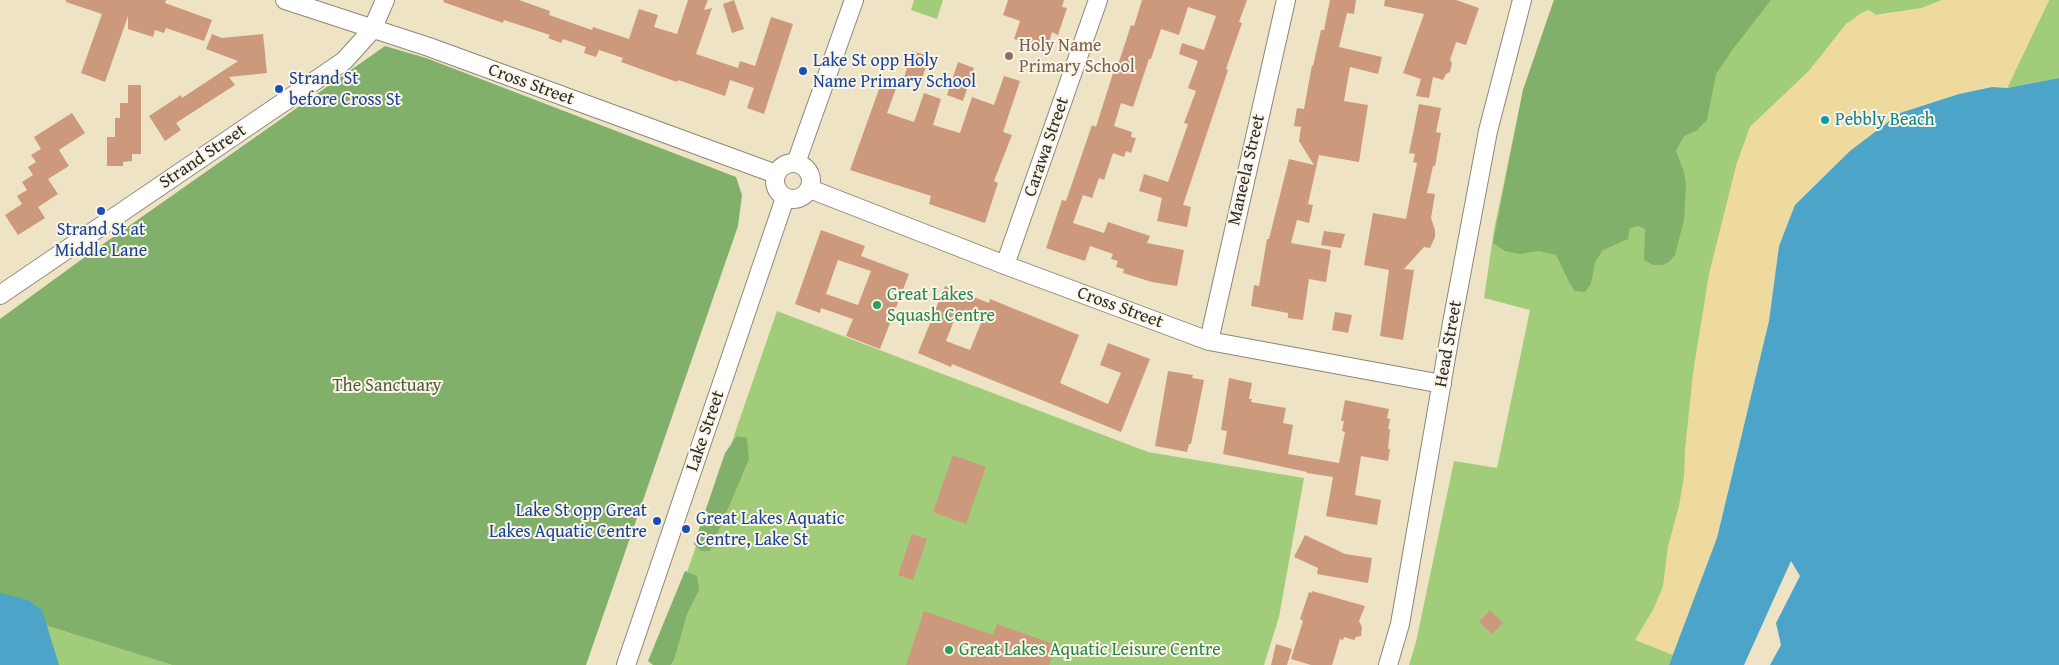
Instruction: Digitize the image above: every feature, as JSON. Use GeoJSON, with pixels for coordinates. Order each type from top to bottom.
{"type":"FeatureCollection","features":[{"type":"Feature","properties":{"kind":"street","name":"Cross Street"},"geometry":{"type":"LineString","coordinates":[[285,0],[372,30],[429,47],[776,174]]}},
{"type":"Feature","properties":{"kind":"street","name":"Strand Street"},"geometry":{"type":"LineString","coordinates":[[0,295],[344,60],[372,30],[385,0]]}},
{"type":"Feature","properties":{"kind":"street"},"geometry":{"type":"LineString","coordinates":[[796,163],[854,0]]}},
{"type":"Feature","properties":{"kind":"street","name":"Carawa Street"},"geometry":{"type":"LineString","coordinates":[[1005,265],[1098,0]]}},
{"type":"Feature","properties":{"kind":"street","name":"Maneela Street"},"geometry":{"type":"LineString","coordinates":[[1209,340],[1286,0]]}},
{"type":"Feature","properties":{"kind":"street","name":"Head Street"},"geometry":{"type":"LineString","coordinates":[[1388,665],[1400,624],[1488,131],[1515,23],[1524,0]]}},
{"type":"Feature","properties":{"kind":"street"},"geometry":{"type":"LineString","coordinates":[[796,163],[806,168],[809,172],[811,178],[810,189],[802,197],[796,199],[785,198],[780,195],[775,185],[776,174],[784,165],[796,163]]}},
{"type":"Feature","properties":{"kind":"street","name":"Cross Street"},"geometry":{"type":"LineString","coordinates":[[810,189],[1005,265],[1209,340],[1442,384]]}},
{"type":"Feature","properties":{"kind":"street","name":"Lake Street"},"geometry":{"type":"LineString","coordinates":[[626,665],[785,198]]}},
{"type":"Feature","properties":{"kind":"green space"},"geometry":{"type":"Polygon","coordinates":[[[914,0],[943,0],[937,19],[911,10],[914,0]]]}},
{"type":"Feature","properties":{"kind":"green space"},"geometry":{"type":"Polygon","coordinates":[[[1554,0],[1942,0],[1922,8],[1876,15],[1847,23],[1809,71],[1750,127],[1736,166],[1717,538],[1669,665],[1409,665],[1416,642],[1454,461],[1497,468],[1530,310],[1484,298],[1494,230],[1523,90],[1554,0]]]}},
{"type":"Feature","properties":{"kind":"green space"},"geometry":{"type":"Polygon","coordinates":[[[1554,0],[1771,0],[1716,74],[1707,120],[1696,131],[1684,136],[1676,151],[1684,172],[1686,185],[1684,220],[1675,255],[1669,262],[1662,265],[1653,265],[1644,260],[1645,229],[1638,226],[1630,228],[1628,239],[1603,250],[1595,262],[1591,284],[1585,292],[1575,291],[1556,255],[1539,251],[1520,254],[1505,251],[1493,243],[1523,90],[1554,0]]]}},
{"type":"Feature","properties":{"kind":"green space"},"geometry":{"type":"Polygon","coordinates":[[[2049,0],[2059,0],[2059,78],[2007,88],[2049,0]]]}},
{"type":"Feature","properties":{"kind":"green space","name":"The Sanctuary"},"geometry":{"type":"Polygon","coordinates":[[[385,46],[426,58],[736,177],[742,195],[738,226],[586,665],[172,665],[0,611],[0,319],[89,254],[385,46]]]}},
{"type":"Feature","properties":{"kind":"green space"},"geometry":{"type":"Polygon","coordinates":[[[777,311],[1148,452],[1304,478],[1279,617],[1264,665],[655,665],[777,311]]]}},
{"type":"Feature","properties":{"kind":"green space"},"geometry":{"type":"Polygon","coordinates":[[[737,436],[747,438],[749,459],[710,551],[701,551],[694,544],[725,453],[737,436]]]}},
{"type":"Feature","properties":{"kind":"green space"},"geometry":{"type":"Polygon","coordinates":[[[685,571],[697,576],[699,590],[687,614],[674,660],[670,665],[653,665],[648,661],[685,571]]]}},
{"type":"Feature","properties":{"kind":"green space"},"geometry":{"type":"Polygon","coordinates":[[[0,611],[172,665],[0,665],[0,611]]]}},
{"type":"Feature","properties":{"kind":"sand"},"geometry":{"type":"Polygon","coordinates":[[[1942,0],[2049,0],[2007,88],[1992,87],[1959,94],[1900,113],[1779,246],[1769,321],[1717,538],[1673,655],[1635,640],[1654,608],[1663,586],[1668,546],[1679,506],[1684,476],[1693,373],[1709,274],[1736,166],[1751,126],[1809,71],[1848,23],[1861,13],[1869,10],[1876,15],[1883,15],[1922,8],[1942,0]]]}},
{"type":"Feature","properties":{"kind":"water"},"geometry":{"type":"Polygon","coordinates":[[[2059,78],[2059,665],[1770,665],[1781,645],[1776,623],[1800,576],[1791,561],[1744,665],[1669,665],[1717,538],[1769,321],[1779,246],[1795,205],[1850,151],[1900,113],[1959,94],[1992,87],[2007,88],[2059,78]]]}},
{"type":"Feature","properties":{"kind":"water"},"geometry":{"type":"Polygon","coordinates":[[[0,593],[28,600],[42,610],[59,665],[0,665],[0,593]]]}},
{"type":"Feature","properties":{"kind":"building"},"geometry":{"type":"Polygon","coordinates":[[[66,0],[166,0],[165,3],[212,20],[204,41],[166,28],[164,33],[155,30],[153,37],[128,29],[128,16],[105,82],[81,73],[102,14],[66,2],[66,0]]]}},
{"type":"Feature","properties":{"kind":"building"},"geometry":{"type":"Polygon","coordinates":[[[444,0],[519,0],[550,11],[549,15],[592,30],[593,27],[629,39],[639,9],[658,15],[654,27],[677,34],[688,0],[708,0],[704,10],[712,8],[696,54],[738,68],[740,61],[755,66],[771,17],[793,24],[764,114],[747,108],[754,88],[730,80],[725,96],[678,80],[677,82],[621,62],[623,58],[599,50],[596,57],[584,53],[586,47],[563,39],[561,43],[548,38],[550,35],[504,20],[503,23],[443,2],[444,0]]]}},
{"type":"Feature","properties":{"kind":"building"},"geometry":{"type":"Polygon","coordinates":[[[734,0],[744,29],[732,33],[723,4],[734,0]]]}},
{"type":"Feature","properties":{"kind":"building"},"geometry":{"type":"Polygon","coordinates":[[[1008,0],[1064,0],[1062,7],[1067,8],[1058,35],[1052,32],[1047,49],[1014,39],[1020,21],[1003,15],[1008,0]]]}},
{"type":"Feature","properties":{"kind":"building"},"geometry":{"type":"Polygon","coordinates":[[[1142,0],[1247,0],[1239,22],[1242,23],[1226,69],[1228,70],[1183,205],[1191,207],[1187,227],[1157,221],[1162,198],[1139,191],[1144,174],[1168,182],[1188,124],[1184,123],[1196,91],[1188,88],[1198,61],[1179,54],[1182,43],[1204,50],[1216,16],[1188,7],[1179,35],[1161,29],[1133,107],[1121,103],[1114,126],[1132,132],[1131,137],[1136,138],[1131,153],[1126,151],[1124,157],[1113,153],[1104,180],[1099,178],[1092,198],[1083,195],[1073,223],[1104,233],[1108,222],[1150,236],[1147,243],[1184,250],[1177,286],[1152,282],[1123,273],[1124,269],[1116,267],[1118,261],[1111,259],[1113,254],[1090,246],[1085,261],[1046,248],[1062,200],[1066,201],[1092,125],[1096,127],[1114,70],[1116,71],[1131,25],[1134,26],[1142,0]]]}},
{"type":"Feature","properties":{"kind":"building"},"geometry":{"type":"Polygon","coordinates":[[[1330,0],[1356,0],[1354,14],[1347,13],[1339,47],[1382,57],[1378,74],[1350,67],[1344,101],[1368,105],[1359,162],[1319,155],[1308,204],[1313,205],[1309,223],[1297,220],[1291,243],[1331,250],[1326,282],[1309,279],[1303,320],[1288,318],[1288,313],[1251,306],[1254,285],[1259,286],[1267,239],[1269,239],[1289,159],[1314,165],[1299,141],[1301,127],[1294,126],[1297,108],[1304,109],[1312,65],[1321,30],[1324,30],[1330,0]]]}},
{"type":"Feature","properties":{"kind":"building"},"geometry":{"type":"Polygon","coordinates":[[[1385,0],[1456,0],[1479,8],[1466,45],[1456,42],[1450,60],[1452,63],[1450,72],[1446,74],[1443,80],[1433,77],[1429,98],[1416,96],[1421,79],[1403,73],[1424,14],[1384,6],[1385,0]]]}},
{"type":"Feature","properties":{"kind":"building"},"geometry":{"type":"Polygon","coordinates":[[[212,34],[222,38],[263,34],[267,73],[229,77],[235,85],[176,123],[181,130],[165,141],[149,116],[181,95],[182,98],[238,61],[206,49],[212,34]]]}},
{"type":"Feature","properties":{"kind":"building"},"geometry":{"type":"Polygon","coordinates":[[[912,51],[929,56],[921,83],[904,78],[912,51]]]}},
{"type":"Feature","properties":{"kind":"building"},"geometry":{"type":"Polygon","coordinates":[[[958,62],[974,68],[963,101],[947,95],[958,62]]]}},
{"type":"Feature","properties":{"kind":"building"},"geometry":{"type":"Polygon","coordinates":[[[1004,76],[1020,81],[1003,132],[1012,135],[994,181],[998,183],[985,223],[929,204],[931,196],[850,170],[883,78],[898,83],[887,113],[914,122],[924,93],[941,99],[933,125],[960,133],[972,97],[994,105],[1004,76]]]}},
{"type":"Feature","properties":{"kind":"building"},"geometry":{"type":"Polygon","coordinates":[[[128,85],[141,85],[141,154],[132,154],[132,161],[123,162],[123,166],[107,166],[107,137],[115,137],[115,118],[120,118],[120,103],[128,103],[128,85]]]}},
{"type":"Feature","properties":{"kind":"building"},"geometry":{"type":"Polygon","coordinates":[[[1419,104],[1441,108],[1436,132],[1441,133],[1435,166],[1433,166],[1427,193],[1435,194],[1431,218],[1435,237],[1430,248],[1424,247],[1404,269],[1414,270],[1403,340],[1380,336],[1389,270],[1364,265],[1373,213],[1406,219],[1417,163],[1413,162],[1415,154],[1409,153],[1419,104]]]}},
{"type":"Feature","properties":{"kind":"building"},"geometry":{"type":"Polygon","coordinates":[[[72,113],[85,133],[59,150],[69,166],[48,179],[58,194],[38,207],[45,218],[18,235],[5,215],[22,204],[17,196],[27,190],[22,182],[33,175],[28,167],[36,162],[31,155],[41,149],[34,137],[72,113]]]}},
{"type":"Feature","properties":{"kind":"building"},"geometry":{"type":"Polygon","coordinates":[[[821,230],[865,246],[861,256],[909,274],[880,349],[846,336],[853,319],[821,308],[820,313],[795,304],[821,230]],[[838,260],[826,294],[858,305],[871,271],[838,260]]]}},
{"type":"Feature","properties":{"kind":"building"},"geometry":{"type":"Polygon","coordinates":[[[1324,231],[1345,234],[1341,248],[1321,245],[1324,231]]]}},
{"type":"Feature","properties":{"kind":"building"},"geometry":{"type":"Polygon","coordinates":[[[945,286],[989,303],[990,299],[1079,335],[1060,383],[1108,404],[1121,373],[1100,365],[1108,343],[1150,359],[1121,432],[952,364],[951,367],[918,353],[945,286]],[[957,313],[946,341],[970,350],[981,323],[957,313]]]}},
{"type":"Feature","properties":{"kind":"building"},"geometry":{"type":"Polygon","coordinates":[[[1335,312],[1352,315],[1348,333],[1332,330],[1335,312]]]}},
{"type":"Feature","properties":{"kind":"building"},"geometry":{"type":"Polygon","coordinates":[[[1168,371],[1193,375],[1192,378],[1204,380],[1191,444],[1189,444],[1187,452],[1155,446],[1168,371]]]}},
{"type":"Feature","properties":{"kind":"building"},"geometry":{"type":"Polygon","coordinates":[[[1229,378],[1252,383],[1249,399],[1252,399],[1251,402],[1286,408],[1283,423],[1293,425],[1288,454],[1339,463],[1345,432],[1342,431],[1344,421],[1341,421],[1345,400],[1389,409],[1387,418],[1390,419],[1388,429],[1390,429],[1388,449],[1390,449],[1388,461],[1361,456],[1355,495],[1381,500],[1377,525],[1326,516],[1333,477],[1223,454],[1227,431],[1221,430],[1229,378]]]}},
{"type":"Feature","properties":{"kind":"building"},"geometry":{"type":"Polygon","coordinates":[[[953,455],[986,467],[966,524],[933,512],[953,455]]]}},
{"type":"Feature","properties":{"kind":"building"},"geometry":{"type":"Polygon","coordinates":[[[912,534],[927,539],[913,580],[898,575],[912,534]]]}},
{"type":"Feature","properties":{"kind":"building"},"geometry":{"type":"Polygon","coordinates":[[[1305,535],[1345,554],[1372,558],[1368,583],[1317,574],[1318,568],[1294,557],[1305,535]]]}},
{"type":"Feature","properties":{"kind":"building"},"geometry":{"type":"Polygon","coordinates":[[[1312,591],[1365,606],[1359,621],[1362,627],[1361,636],[1356,637],[1354,640],[1344,637],[1343,640],[1340,639],[1332,665],[1311,665],[1291,659],[1303,621],[1300,619],[1309,592],[1312,593],[1312,591]]]}},
{"type":"Feature","properties":{"kind":"building"},"geometry":{"type":"Polygon","coordinates":[[[1490,610],[1503,623],[1492,634],[1479,622],[1490,610]]]}},
{"type":"Feature","properties":{"kind":"building","name":"Great Lakes Aquatic Leisure Centre"},"geometry":{"type":"Polygon","coordinates":[[[924,611],[993,635],[997,624],[1056,645],[1049,665],[906,665],[924,611]]]}},
{"type":"Feature","properties":{"kind":"building"},"geometry":{"type":"Polygon","coordinates":[[[1276,644],[1292,649],[1287,665],[1271,665],[1276,644]]]}},
{"type":"Feature","properties":{"kind":"place","name":"Holy Name Primary School"},"geometry":{"type":"Point","coordinates":[1009,56]}},
{"type":"Feature","properties":{"kind":"place","name":"Lake St opp Holy Name Primary School"},"geometry":{"type":"Point","coordinates":[803,71]}},
{"type":"Feature","properties":{"kind":"place","name":"Strand St before Cross St"},"geometry":{"type":"Point","coordinates":[279,89]}},
{"type":"Feature","properties":{"kind":"place","name":"Pebbly Beach"},"geometry":{"type":"Point","coordinates":[1825,120]}},
{"type":"Feature","properties":{"kind":"place","name":"Strand St at Middle Lane"},"geometry":{"type":"Point","coordinates":[101,211]}},
{"type":"Feature","properties":{"kind":"place","name":"Great Lakes Squash Centre"},"geometry":{"type":"Point","coordinates":[877,305]}},
{"type":"Feature","properties":{"kind":"place","name":"Lake St opp Great Lakes Aquatic Centre"},"geometry":{"type":"Point","coordinates":[657,521]}},
{"type":"Feature","properties":{"kind":"place","name":"Great Lakes Aquatic Centre, Lake St"},"geometry":{"type":"Point","coordinates":[686,529]}},
{"type":"Feature","properties":{"kind":"place","name":"Great Lakes Aquatic Leisure Centre"},"geometry":{"type":"Point","coordinates":[949,650]}}]}
